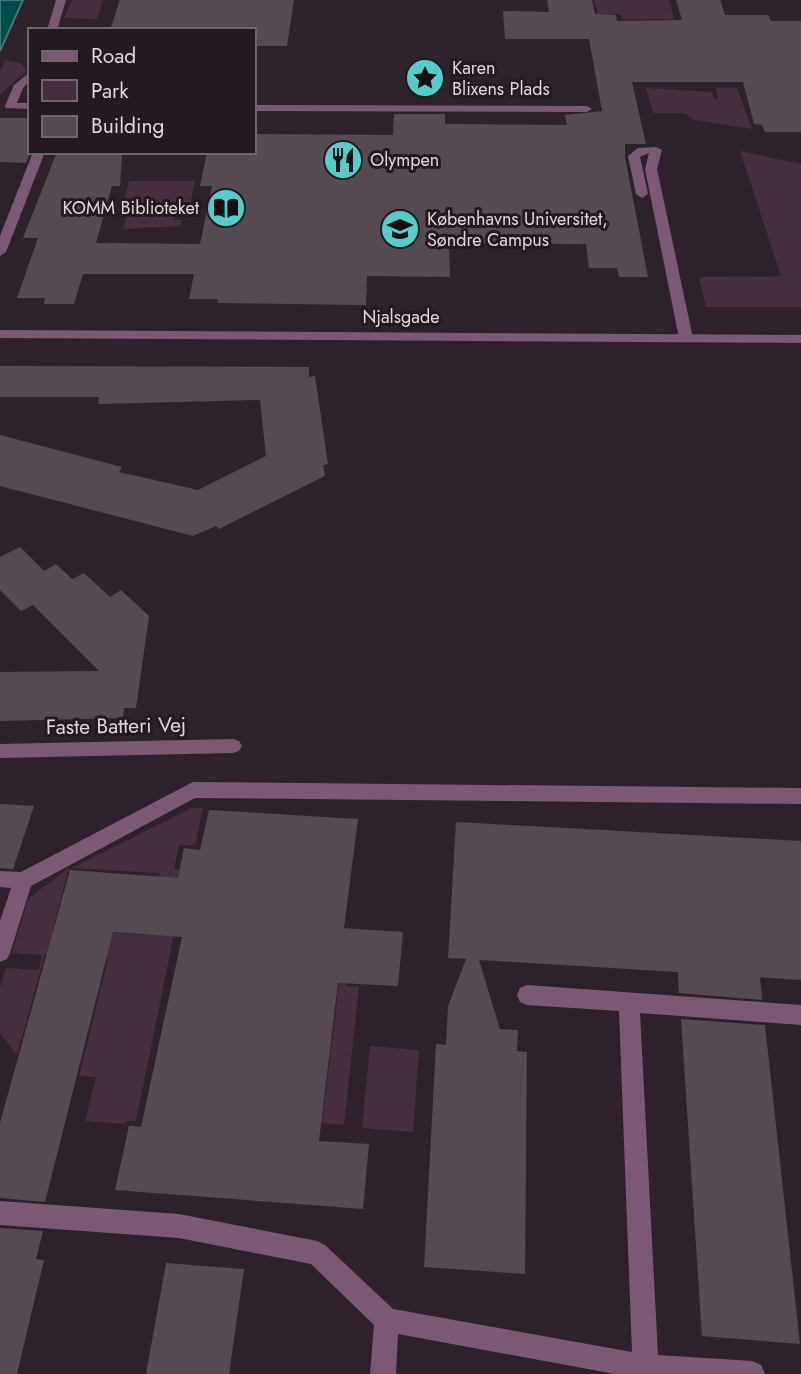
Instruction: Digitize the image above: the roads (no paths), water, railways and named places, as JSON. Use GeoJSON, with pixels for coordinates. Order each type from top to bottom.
{"type":"FeatureCollection","features":[{"type":"Feature","properties":{"kind":"street"},"geometry":{"type":"LineString","coordinates":[[53,28],[61,0]]}},
{"type":"Feature","properties":{"kind":"street"},"geometry":{"type":"LineString","coordinates":[[28,77],[18,86],[10,106],[28,106]]}},
{"type":"Feature","properties":{"kind":"street"},"geometry":{"type":"LineString","coordinates":[[256,108],[587,110]]}},
{"type":"Feature","properties":{"kind":"street"},"geometry":{"type":"LineString","coordinates":[[642,194],[634,156],[642,150],[656,150],[651,169],[686,338]]}},
{"type":"Feature","properties":{"kind":"street"},"geometry":{"type":"LineString","coordinates":[[0,251],[38,154]]}},
{"type":"Feature","properties":{"kind":"street","name":"Njalsgade"},"geometry":{"type":"LineString","coordinates":[[0,334],[801,339]]}},
{"type":"Feature","properties":{"kind":"street","name":"Faste Batteri Vej"},"geometry":{"type":"LineString","coordinates":[[0,751],[233,746]]}},
{"type":"Feature","properties":{"kind":"street"},"geometry":{"type":"LineString","coordinates":[[0,879],[23,881],[193,790],[801,796]]}},
{"type":"Feature","properties":{"kind":"street"},"geometry":{"type":"LineString","coordinates":[[0,953],[23,881]]}},
{"type":"Feature","properties":{"kind":"street"},"geometry":{"type":"LineString","coordinates":[[527,995],[801,1015]]}},
{"type":"Feature","properties":{"kind":"street"},"geometry":{"type":"LineString","coordinates":[[629,1003],[646,1371]]}},
{"type":"Feature","properties":{"kind":"street"},"geometry":{"type":"LineString","coordinates":[[0,1213],[179,1226],[317,1253],[387,1320],[646,1371],[752,1374]]}},
{"type":"Feature","properties":{"kind":"street"},"geometry":{"type":"LineString","coordinates":[[383,1374],[387,1320]]}},
{"type":"Feature","properties":{"kind":"place","name":"Karen Blixens Plads"},"geometry":{"type":"Point","coordinates":[425,78]}},
{"type":"Feature","properties":{"kind":"place","name":"Olympen"},"geometry":{"type":"Point","coordinates":[343,160]}},
{"type":"Feature","properties":{"kind":"place","name":"KOMM Biblioteket"},"geometry":{"type":"Point","coordinates":[226,208]}},
{"type":"Feature","properties":{"kind":"place","name":"Københavns Universitet, Søndre Campus"},"geometry":{"type":"Point","coordinates":[400,229]}}]}
